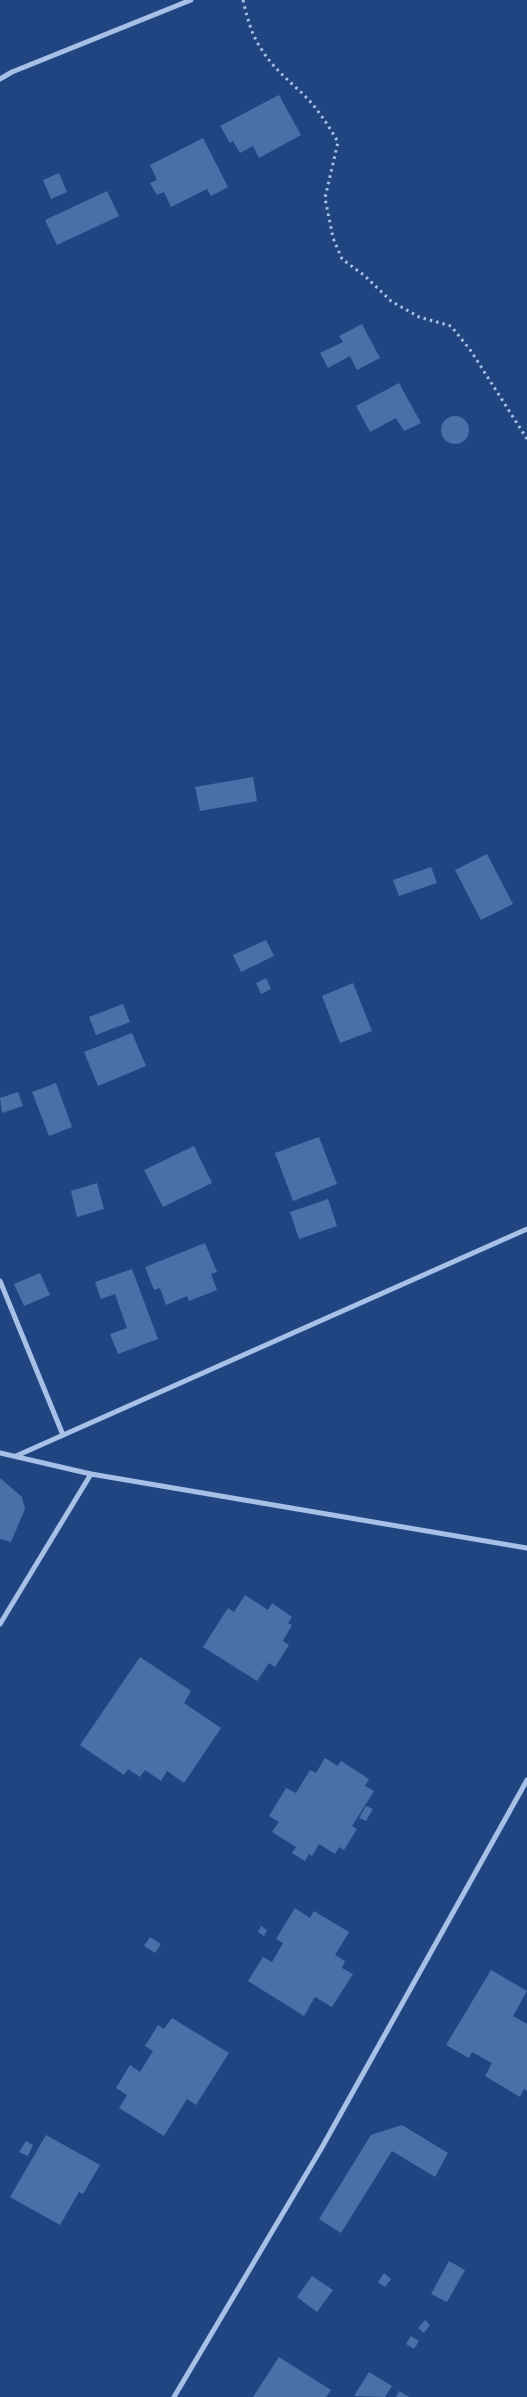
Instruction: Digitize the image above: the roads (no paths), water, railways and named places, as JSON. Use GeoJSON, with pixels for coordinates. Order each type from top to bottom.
{"type":"FeatureCollection","features":[{"type":"Feature","properties":{"kind":"street"},"geometry":{"type":"LineString","coordinates":[[0,80],[12,72],[192,0]]}},
{"type":"Feature","properties":{"kind":"street"},"geometry":{"type":"LineString","coordinates":[[16,1456],[527,1229]]}},
{"type":"Feature","properties":{"kind":"street"},"geometry":{"type":"LineString","coordinates":[[0,1281],[62,1435]]}},
{"type":"Feature","properties":{"kind":"street"},"geometry":{"type":"LineString","coordinates":[[0,1453],[91,1474],[527,1548]]}},
{"type":"Feature","properties":{"kind":"street"},"geometry":{"type":"LineString","coordinates":[[0,1624],[91,1474]]}},
{"type":"Feature","properties":{"kind":"street"},"geometry":{"type":"LineString","coordinates":[[174,2397],[321,2149],[527,1780]]}}]}
